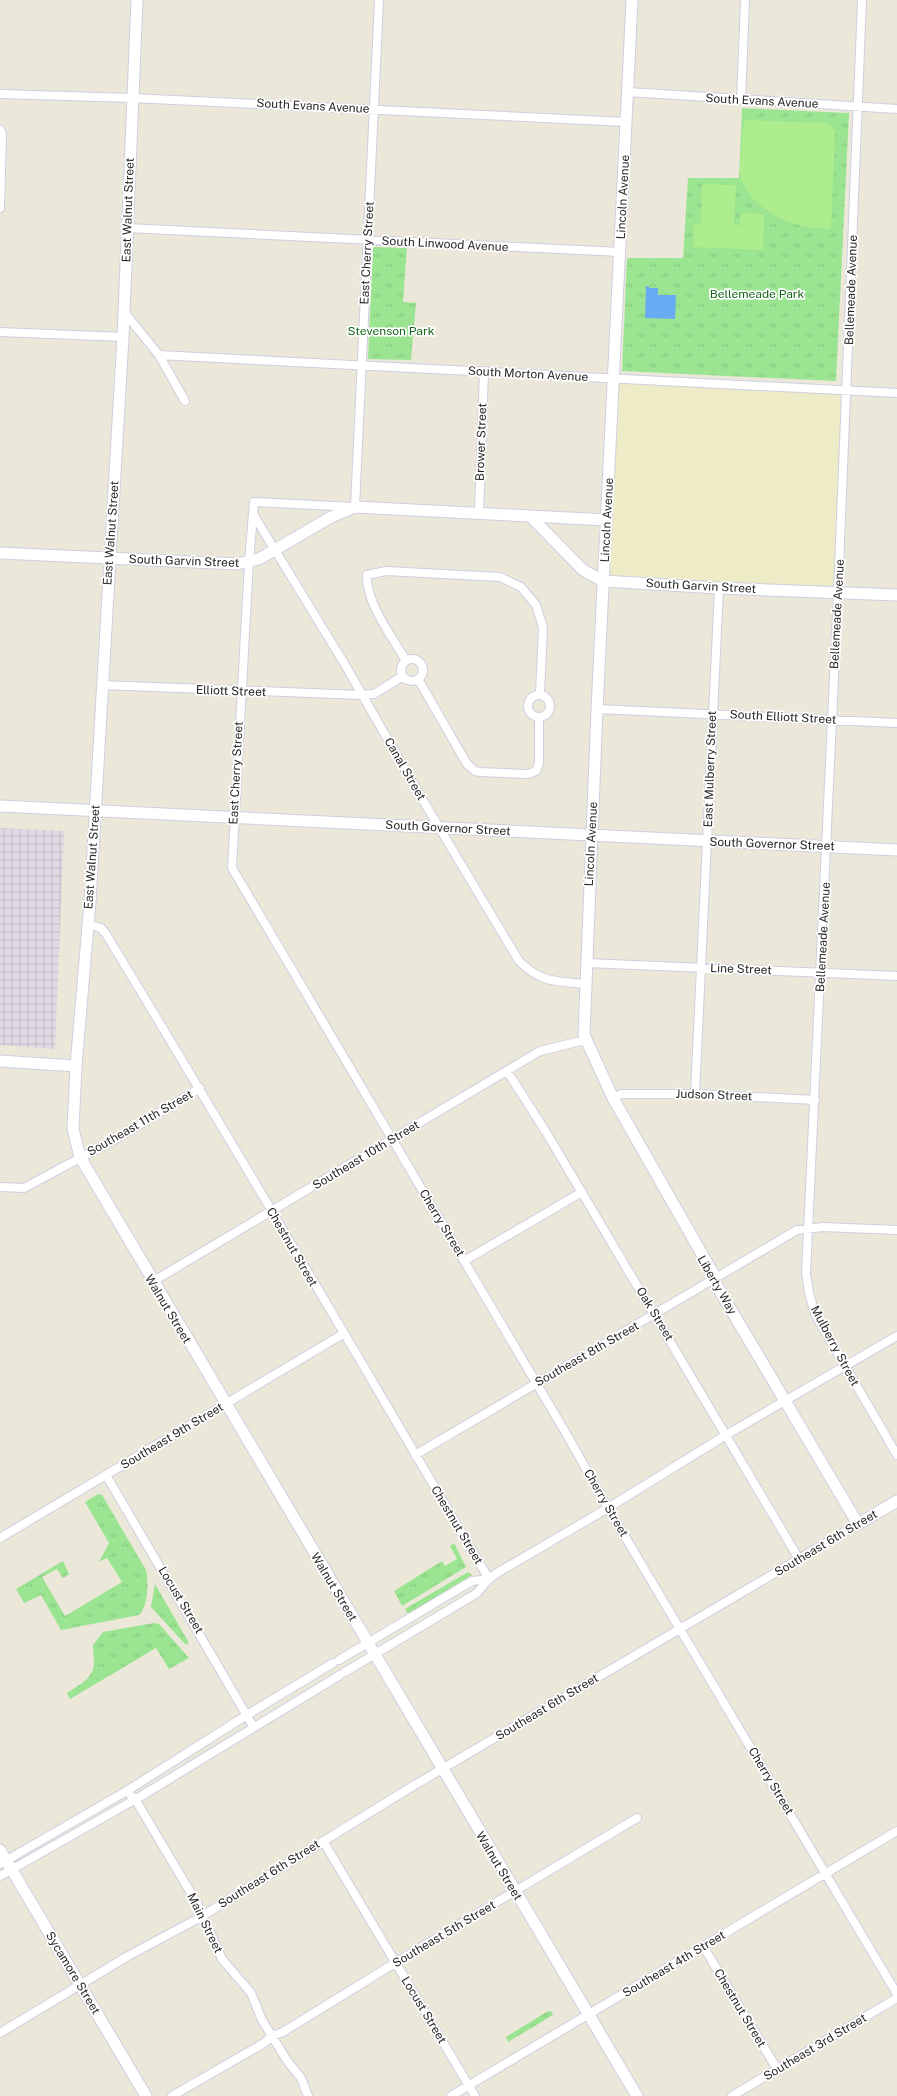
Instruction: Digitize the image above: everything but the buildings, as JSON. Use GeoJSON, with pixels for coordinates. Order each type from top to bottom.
{"type":"FeatureCollection","features":[{"type":"Feature","properties":{"kind":"street","name":"East Walnut Street"},"geometry":{"type":"LineString","coordinates":[[76,1066],[95,811],[123,337],[136,0]]}},
{"type":"Feature","properties":{"kind":"street","name":"East Cherry Street"},"geometry":{"type":"LineString","coordinates":[[355,507],[363,365],[379,0]]}},
{"type":"Feature","properties":{"kind":"street","name":"Lincoln Avenue"},"geometry":{"type":"LineString","coordinates":[[585,1040],[585,984],[597,709],[632,0]]}},
{"type":"Feature","properties":{"kind":"street"},"geometry":{"type":"LineString","coordinates":[[740,100],[745,0]]}},
{"type":"Feature","properties":{"kind":"street","name":"Bellemeade Avenue"},"geometry":{"type":"LineString","coordinates":[[809,1227],[833,720],[862,0]]}},
{"type":"Feature","properties":{"kind":"street","name":"South Evans Avenue"},"geometry":{"type":"LineString","coordinates":[[628,92],[897,109]]}},
{"type":"Feature","properties":{"kind":"street","name":"South Evans Avenue"},"geometry":{"type":"LineString","coordinates":[[0,94],[132,98],[626,122]]}},
{"type":"Feature","properties":{"kind":"street"},"geometry":{"type":"LineString","coordinates":[[0,130],[2,134],[0,208]]}},
{"type":"Feature","properties":{"kind":"street","name":"South Linwood Avenue"},"geometry":{"type":"LineString","coordinates":[[127,228],[620,252]]}},
{"type":"Feature","properties":{"kind":"street"},"geometry":{"type":"LineString","coordinates":[[124,312],[159,355],[185,402]]}},
{"type":"Feature","properties":{"kind":"street"},"geometry":{"type":"LineString","coordinates":[[0,332],[123,337]]}},
{"type":"Feature","properties":{"kind":"street","name":"South Morton Avenue"},"geometry":{"type":"LineString","coordinates":[[159,355],[897,393]]}},
{"type":"Feature","properties":{"kind":"street","name":"Brower Street"},"geometry":{"type":"LineString","coordinates":[[479,513],[484,371]]}},
{"type":"Feature","properties":{"kind":"street","name":"South Garvin Street"},"geometry":{"type":"LineString","coordinates":[[253,514],[254,502],[607,520]]}},
{"type":"Feature","properties":{"kind":"street","name":"South Garvin Street"},"geometry":{"type":"LineString","coordinates":[[0,553],[237,564],[249,562],[275,550],[331,517],[355,507]]}},
{"type":"Feature","properties":{"kind":"street","name":"East Cherry Street"},"geometry":{"type":"LineString","coordinates":[[253,514],[241,691],[232,868],[234,874],[315,1011]]}},
{"type":"Feature","properties":{"kind":"street","name":"Canal Street"},"geometry":{"type":"LineString","coordinates":[[253,514],[344,663],[361,695],[519,961],[531,973],[544,980],[585,984]]}},
{"type":"Feature","properties":{"kind":"street","name":"South Garvin Street"},"geometry":{"type":"LineString","coordinates":[[530,516],[583,570],[604,581],[719,588],[897,595]]}},
{"type":"Feature","properties":{"kind":"street"},"geometry":{"type":"LineString","coordinates":[[406,661],[373,603],[368,589],[367,575],[386,571],[500,576],[521,587],[536,605],[540,616],[543,627],[540,694]]}},
{"type":"Feature","properties":{"kind":"street","name":"East Mulberry Street"},"geometry":{"type":"LineString","coordinates":[[695,1094],[719,588]]}},
{"type":"Feature","properties":{"kind":"street"},"geometry":{"type":"LineString","coordinates":[[414,659],[421,664],[423,673],[418,679],[409,681],[403,676],[401,667],[406,661],[414,659]]}},
{"type":"Feature","properties":{"kind":"street","name":"Elliott Street"},"geometry":{"type":"LineString","coordinates":[[102,685],[361,695],[374,694],[403,676]]}},
{"type":"Feature","properties":{"kind":"street"},"geometry":{"type":"LineString","coordinates":[[418,679],[467,764],[475,771],[528,774],[536,771],[539,763],[539,717]]}},
{"type":"Feature","properties":{"kind":"street"},"geometry":{"type":"LineString","coordinates":[[540,694],[547,698],[550,706],[547,714],[539,717],[531,713],[528,705],[532,697],[540,694]]}},
{"type":"Feature","properties":{"kind":"street","name":"South Elliott Street"},"geometry":{"type":"LineString","coordinates":[[597,709],[897,723]]}},
{"type":"Feature","properties":{"kind":"street","name":"South Governor Street"},"geometry":{"type":"LineString","coordinates":[[0,806],[707,842],[897,850]]}},
{"type":"Feature","properties":{"kind":"street","name":"Chestnut Street"},"geometry":{"type":"LineString","coordinates":[[87,924],[101,928],[106,934],[200,1088],[343,1334],[489,1579]]}},
{"type":"Feature","properties":{"kind":"street","name":"Line Street"},"geometry":{"type":"LineString","coordinates":[[586,962],[897,976]]}},
{"type":"Feature","properties":{"kind":"street","name":"Cherry Street"},"geometry":{"type":"LineString","coordinates":[[315,1011],[537,1383],[608,1508],[897,1994]]}},
{"type":"Feature","properties":{"kind":"street","name":"Southeast 10th Street"},"geometry":{"type":"LineString","coordinates":[[152,1282],[507,1071],[549,1048],[585,1040]]}},
{"type":"Feature","properties":{"kind":"street","name":"Liberty Way"},"geometry":{"type":"LineString","coordinates":[[585,1040],[613,1098],[715,1277],[714,1281],[858,1524]]}},
{"type":"Feature","properties":{"kind":"street"},"geometry":{"type":"LineString","coordinates":[[0,1061],[76,1066]]}},
{"type":"Feature","properties":{"kind":"street","name":"Walnut Street"},"geometry":{"type":"LineString","coordinates":[[76,1066],[73,1129],[80,1157],[152,1282],[375,1655],[514,1892],[637,2096]]}},
{"type":"Feature","properties":{"kind":"street","name":"Oak Street"},"geometry":{"type":"LineString","coordinates":[[507,1071],[582,1192],[799,1559]]}},
{"type":"Feature","properties":{"kind":"street","name":"Southeast 11th Street"},"geometry":{"type":"LineString","coordinates":[[0,1187],[24,1188],[121,1136],[200,1088]]}},
{"type":"Feature","properties":{"kind":"street","name":"Judson Street"},"geometry":{"type":"LineString","coordinates":[[613,1098],[621,1094],[695,1094],[815,1100]]}},
{"type":"Feature","properties":{"kind":"street"},"geometry":{"type":"LineString","coordinates":[[464,1261],[582,1192]]}},
{"type":"Feature","properties":{"kind":"street","name":"Southeast 8th Street"},"geometry":{"type":"LineString","coordinates":[[415,1455],[797,1230],[809,1227],[897,1230]]}},
{"type":"Feature","properties":{"kind":"street","name":"Mulberry Street"},"geometry":{"type":"LineString","coordinates":[[809,1227],[806,1273],[808,1293],[815,1314],[897,1455]]}},
{"type":"Feature","properties":{"kind":"street","name":"Southeast 9th Street"},"geometry":{"type":"LineString","coordinates":[[0,1538],[343,1334]]}},
{"type":"Feature","properties":{"kind":"street"},"geometry":{"type":"LineString","coordinates":[[4,1861],[135,1799],[253,1726],[375,1655],[477,1593],[489,1579],[726,1435],[897,1336]]}},
{"type":"Feature","properties":{"kind":"street","name":"Locust Street"},"geometry":{"type":"LineString","coordinates":[[106,1475],[253,1726]]}},
{"type":"Feature","properties":{"kind":"street","name":"Southeast 6th Street"},"geometry":{"type":"LineString","coordinates":[[0,2032],[128,1956],[199,1918],[323,1841],[897,1501]]}},
{"type":"Feature","properties":{"kind":"street"},"geometry":{"type":"LineString","coordinates":[[0,1876],[4,1861],[125,1792],[247,1715],[472,1581],[489,1579]]}},
{"type":"Feature","properties":{"kind":"street","name":"Main Street"},"geometry":{"type":"LineString","coordinates":[[125,1792],[135,1799],[198,1905],[199,1918],[206,1923],[225,1963],[251,1993],[272,2036],[301,2078],[308,2096]]}},
{"type":"Feature","properties":{"kind":"street","name":"Southeast 5th Street"},"geometry":{"type":"LineString","coordinates":[[172,2096],[264,2043],[272,2036],[282,2032],[395,1962],[637,1818]]}},
{"type":"Feature","properties":{"kind":"street","name":"Southeast 4th Street"},"geometry":{"type":"LineString","coordinates":[[451,2096],[897,1831]]}},
{"type":"Feature","properties":{"kind":"street","name":"Locust Street"},"geometry":{"type":"LineString","coordinates":[[323,1841],[475,2096]]}},
{"type":"Feature","properties":{"kind":"street","name":"Sycamore Street"},"geometry":{"type":"LineString","coordinates":[[4,1861],[146,2096]]}},
{"type":"Feature","properties":{"kind":"street","name":"Chestnut Street"},"geometry":{"type":"LineString","coordinates":[[703,1946],[777,2069]]}},
{"type":"Feature","properties":{"kind":"street","name":"Southeast 3rd Street"},"geometry":{"type":"LineString","coordinates":[[732,2096],[897,1998]]}},
{"type":"Feature","properties":{"kind":"shaded area"},"geometry":{"type":"Polygon","coordinates":[[[619,383],[844,392],[836,590],[608,580],[619,383]]]}},
{"type":"Feature","properties":{"kind":"shaded area"},"geometry":{"type":"Polygon","coordinates":[[[0,828],[64,831],[55,1049],[0,1045],[0,828]]]}},
{"type":"Feature","properties":{"kind":"green space","name":"Bellemeade Park"},"geometry":{"type":"Polygon","coordinates":[[[742,108],[849,113],[836,381],[622,371],[627,258],[683,258],[688,178],[739,178],[742,108]]]}},
{"type":"Feature","properties":{"kind":"green space"},"geometry":{"type":"Polygon","coordinates":[[[744,120],[829,123],[835,130],[831,229],[805,226],[778,217],[756,202],[747,191],[740,175],[744,120]]]}},
{"type":"Feature","properties":{"kind":"green space"},"geometry":{"type":"Polygon","coordinates":[[[702,184],[736,185],[734,225],[740,225],[741,213],[764,214],[763,250],[693,247],[694,224],[701,224],[702,184]]]}},
{"type":"Feature","properties":{"kind":"green space","name":"Stevenson Park"},"geometry":{"type":"Polygon","coordinates":[[[373,247],[407,248],[403,302],[416,303],[411,360],[368,359],[373,247]]]}},
{"type":"Feature","properties":{"kind":"green space"},"geometry":{"type":"Polygon","coordinates":[[[98,1494],[102,1495],[146,1570],[146,1600],[139,1615],[61,1630],[41,1595],[24,1603],[16,1589],[63,1561],[69,1574],[63,1578],[57,1569],[42,1577],[65,1616],[122,1582],[107,1558],[99,1562],[109,1543],[85,1502],[98,1494]]]}},
{"type":"Feature","properties":{"kind":"green space"},"geometry":{"type":"Polygon","coordinates":[[[454,1543],[466,1567],[402,1606],[394,1591],[442,1561],[445,1566],[457,1559],[450,1546],[454,1543]]]}},
{"type":"Feature","properties":{"kind":"green space"},"geometry":{"type":"Polygon","coordinates":[[[468,1572],[472,1575],[408,1614],[405,1609],[468,1572]]]}},
{"type":"Feature","properties":{"kind":"green space"},"geometry":{"type":"Polygon","coordinates":[[[155,1584],[189,1643],[186,1645],[151,1607],[155,1584]]]}},
{"type":"Feature","properties":{"kind":"green space"},"geometry":{"type":"Polygon","coordinates":[[[154,1623],[159,1624],[189,1658],[169,1669],[156,1648],[70,1699],[67,1693],[81,1684],[92,1672],[94,1667],[93,1645],[103,1632],[154,1623]]]}},
{"type":"Feature","properties":{"kind":"green space"},"geometry":{"type":"Polygon","coordinates":[[[548,2011],[552,2012],[553,2015],[508,2042],[506,2037],[548,2011]]]}},
{"type":"Feature","properties":{"kind":"water"},"geometry":{"type":"Polygon","coordinates":[[[646,286],[649,286],[649,288],[658,288],[658,295],[676,295],[675,319],[645,318],[646,286]]]}}]}
